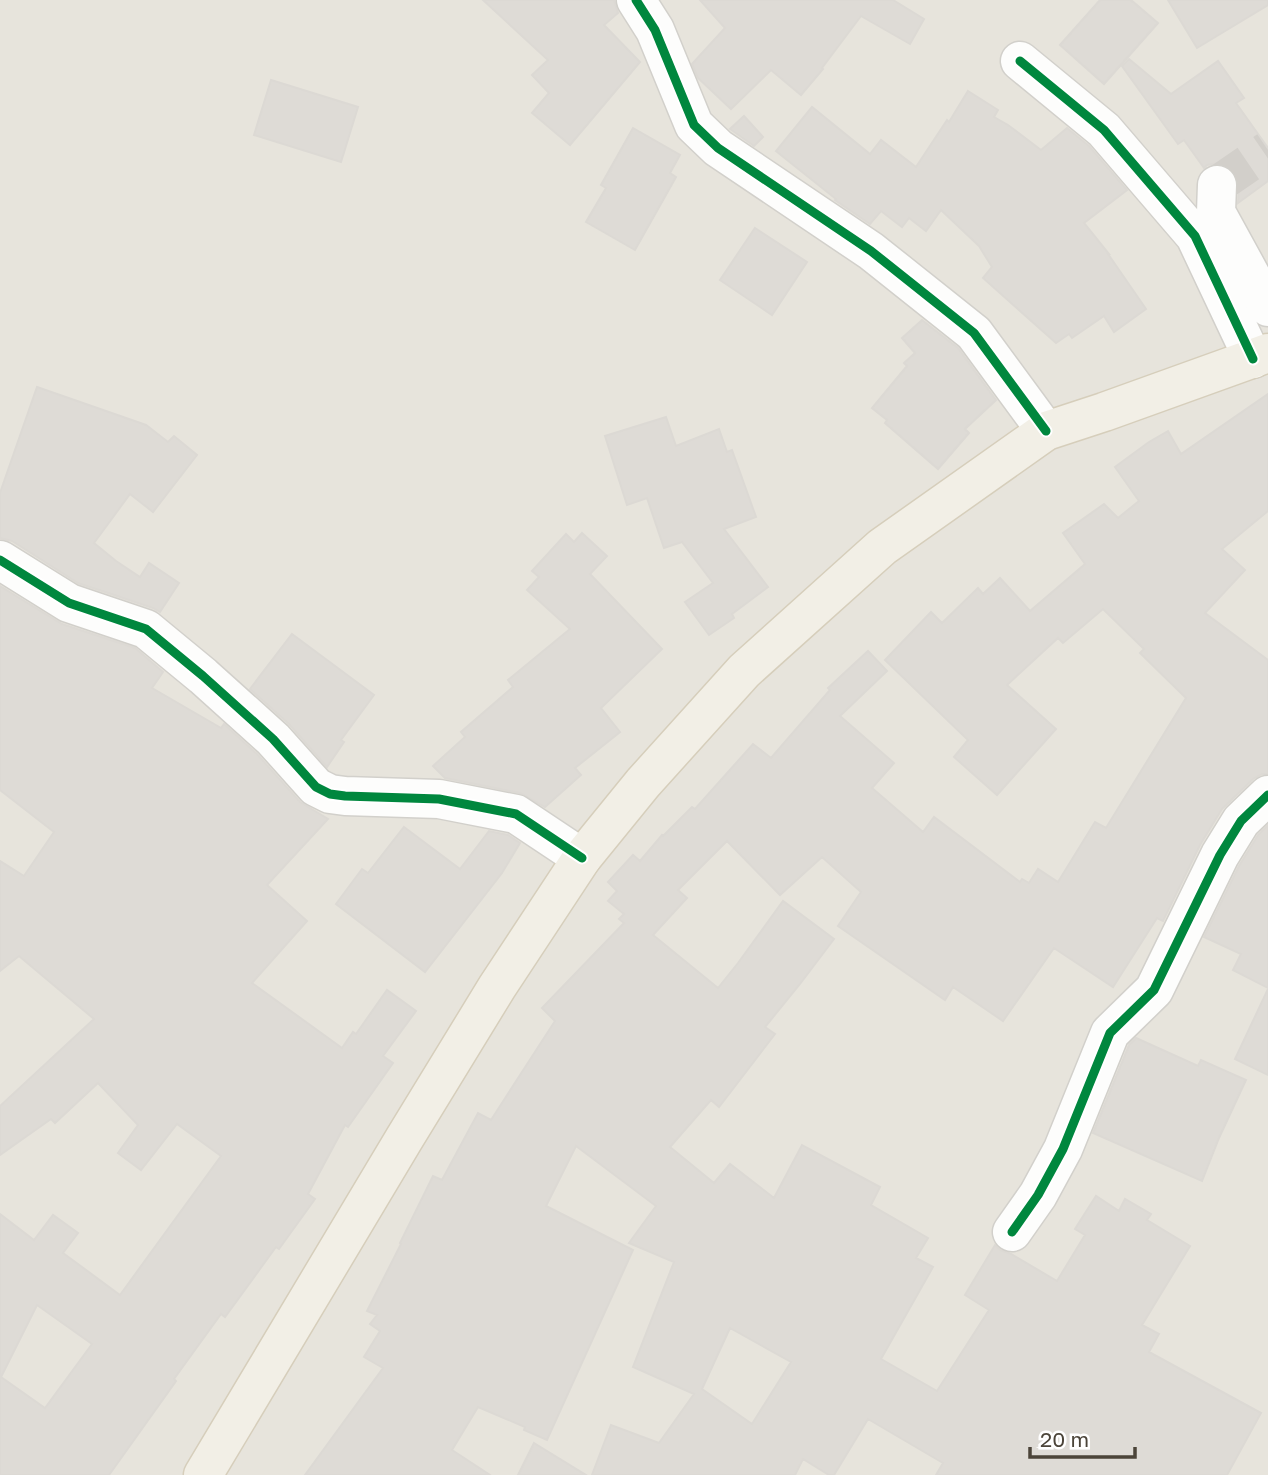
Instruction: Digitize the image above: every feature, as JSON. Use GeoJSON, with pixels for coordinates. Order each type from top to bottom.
{"type":"FeatureCollection","features":[{"type":"Feature","properties":{"kind":"main road"},"geometry":{"type":"LineString","coordinates":[[203,1475],[411,1128],[582,858],[643,783],[744,671],[881,547],[1046,431],[1261,356]]}},
{"type":"Feature","properties":{"kind":"street"},"geometry":{"type":"LineString","coordinates":[[636,0],[655,30],[694,125],[719,148],[871,251],[974,333],[1046,431]]}},
{"type":"Feature","properties":{"kind":"street"},"geometry":{"type":"LineString","coordinates":[[1020,61],[1104,130],[1195,236],[1261,356]]}},
{"type":"Feature","properties":{"kind":"street"},"geometry":{"type":"LineString","coordinates":[[1217,185],[1216,212],[1268,307]]}},
{"type":"Feature","properties":{"kind":"street"},"geometry":{"type":"LineString","coordinates":[[0,560],[69,603],[146,629],[263,730],[316,787],[330,794],[439,799],[516,814],[582,858]]}},
{"type":"Feature","properties":{"kind":"street"},"geometry":{"type":"LineString","coordinates":[[1012,1232],[1038,1195],[1063,1149],[1110,1033],[1154,990],[1220,855],[1241,821],[1268,795]]}},
{"type":"Feature","properties":{"kind":"shaded area"},"geometry":{"type":"Polygon","coordinates":[[[0,0],[1268,0],[1268,1475],[0,1475],[0,0]]]}},
{"type":"Feature","properties":{"kind":"building"},"geometry":{"type":"Polygon","coordinates":[[[483,0],[614,0],[618,13],[604,25],[640,62],[570,145],[532,113],[549,93],[532,75],[548,60],[483,0]]]}},
{"type":"Feature","properties":{"kind":"building"},"geometry":{"type":"Polygon","coordinates":[[[700,0],[893,0],[924,19],[910,44],[861,16],[801,95],[771,70],[731,109],[698,78],[692,64],[725,28],[700,0]]]}},
{"type":"Feature","properties":{"kind":"building"},"geometry":{"type":"Polygon","coordinates":[[[1100,0],[1131,0],[1158,23],[1104,84],[1060,45],[1100,0]]]}},
{"type":"Feature","properties":{"kind":"building"},"geometry":{"type":"Polygon","coordinates":[[[1168,0],[1268,0],[1268,5],[1197,48],[1168,0]]]}},
{"type":"Feature","properties":{"kind":"building"},"geometry":{"type":"Polygon","coordinates":[[[1129,59],[1171,94],[1218,61],[1244,98],[1236,103],[1268,148],[1268,181],[1238,203],[1239,186],[1236,174],[1228,166],[1218,163],[1204,168],[1184,140],[1178,144],[1122,66],[1129,59]]]}},
{"type":"Feature","properties":{"kind":"building"},"geometry":{"type":"Polygon","coordinates":[[[271,80],[358,107],[341,162],[254,135],[271,80]]]}},
{"type":"Feature","properties":{"kind":"building"},"geometry":{"type":"Polygon","coordinates":[[[968,91],[998,110],[994,117],[1041,150],[1067,128],[1089,146],[1127,190],[1084,223],[1109,254],[1146,309],[1114,332],[1104,316],[1072,338],[1069,334],[1056,343],[983,278],[992,267],[979,246],[941,210],[926,231],[909,218],[902,227],[881,211],[870,224],[835,200],[776,151],[812,107],[870,154],[881,140],[916,167],[968,91]]]}},
{"type":"Feature","properties":{"kind":"building"},"geometry":{"type":"Polygon","coordinates":[[[744,116],[763,137],[754,146],[730,129],[744,116]]]}},
{"type":"Feature","properties":{"kind":"building"},"geometry":{"type":"Polygon","coordinates":[[[633,128],[680,155],[670,173],[676,177],[635,250],[586,222],[606,188],[601,185],[633,128]]]}},
{"type":"Feature","properties":{"kind":"building"},"geometry":{"type":"Polygon","coordinates":[[[755,228],[807,262],[772,315],[720,280],[755,228]]]}},
{"type":"Feature","properties":{"kind":"building"},"geometry":{"type":"Polygon","coordinates":[[[922,320],[958,348],[996,400],[965,429],[969,433],[938,469],[885,423],[887,420],[872,408],[907,366],[904,363],[915,353],[902,338],[922,320]]]}},
{"type":"Feature","properties":{"kind":"building"},"geometry":{"type":"Polygon","coordinates":[[[37,387],[146,425],[168,442],[174,436],[197,455],[153,512],[130,494],[94,543],[140,577],[149,563],[179,583],[160,612],[78,583],[12,541],[0,538],[0,493],[37,387]]]}},
{"type":"Feature","properties":{"kind":"building"},"geometry":{"type":"Polygon","coordinates":[[[1268,394],[1268,511],[1222,549],[1245,570],[1205,613],[1268,660],[1268,774],[1253,779],[1222,809],[1200,845],[1163,921],[1157,918],[1113,987],[1054,948],[1003,1021],[953,987],[945,1000],[838,926],[861,892],[822,857],[780,895],[727,841],[678,890],[687,898],[653,935],[718,988],[783,901],[834,939],[765,1027],[775,1034],[719,1107],[711,1100],[670,1147],[714,1183],[730,1164],[774,1198],[802,1145],[880,1187],[871,1205],[928,1238],[916,1258],[933,1267],[881,1359],[937,1391],[989,1310],[965,1295],[995,1245],[1057,1281],[1085,1235],[1075,1229],[1096,1196],[1119,1211],[1125,1199],[1151,1214],[1147,1220],[1190,1246],[1142,1325],[1159,1334],[1149,1352],[1261,1413],[1227,1475],[936,1475],[943,1463],[868,1419],[834,1475],[829,1475],[803,1459],[795,1475],[592,1475],[611,1425],[659,1443],[694,1394],[633,1367],[674,1262],[629,1243],[656,1206],[576,1146],[546,1206],[633,1250],[547,1440],[524,1430],[525,1427],[478,1407],[452,1450],[490,1475],[305,1475],[383,1368],[364,1357],[380,1331],[370,1324],[377,1315],[367,1311],[433,1176],[442,1180],[478,1113],[491,1120],[555,1021],[542,1008],[624,923],[619,919],[624,914],[608,901],[617,891],[608,882],[633,855],[640,861],[662,835],[692,807],[695,809],[753,744],[771,758],[830,690],[828,688],[868,651],[887,671],[840,716],[894,763],[872,788],[923,832],[934,817],[1020,882],[1022,879],[1029,883],[1038,869],[1058,882],[1095,822],[1106,828],[1186,698],[1140,653],[1144,649],[1103,609],[1063,643],[1058,638],[1007,685],[1056,729],[997,795],[954,757],[968,740],[885,660],[931,612],[942,623],[978,588],[983,594],[1000,578],[1030,611],[1085,564],[1063,533],[1104,504],[1118,518],[1139,501],[1115,467],[1168,431],[1181,454],[1268,394]],[[730,1328],[702,1389],[752,1424],[791,1362],[730,1328]]]}},
{"type":"Feature","properties":{"kind":"building"},"geometry":{"type":"Polygon","coordinates":[[[666,417],[676,446],[719,429],[727,452],[732,450],[756,517],[724,529],[768,587],[732,614],[734,618],[709,635],[685,602],[713,583],[682,542],[664,548],[647,498],[627,505],[605,436],[666,417]]]}},
{"type":"Feature","properties":{"kind":"building"},"geometry":{"type":"Polygon","coordinates":[[[582,533],[607,556],[590,574],[662,649],[601,708],[620,732],[575,768],[581,775],[545,807],[520,793],[445,778],[433,766],[465,737],[461,732],[513,687],[508,680],[570,629],[527,590],[539,577],[532,571],[566,534],[574,542],[582,533]]]}},
{"type":"Feature","properties":{"kind":"building"},"geometry":{"type":"Polygon","coordinates":[[[0,586],[62,624],[135,648],[163,672],[152,688],[221,728],[224,724],[257,754],[300,802],[328,819],[267,885],[307,921],[252,983],[342,1048],[353,1032],[356,1034],[387,990],[416,1011],[383,1056],[393,1063],[348,1127],[345,1125],[308,1194],[315,1199],[225,1317],[221,1314],[109,1475],[0,1475],[0,1214],[34,1240],[53,1215],[78,1233],[63,1253],[120,1295],[221,1156],[177,1124],[141,1170],[118,1153],[138,1125],[98,1083],[55,1123],[51,1119],[0,1155],[0,1106],[94,1019],[19,956],[0,971],[0,861],[24,876],[54,832],[0,790],[0,586]],[[37,1305],[1,1377],[45,1408],[92,1344],[37,1305]]]}},
{"type":"Feature","properties":{"kind":"building"},"geometry":{"type":"Polygon","coordinates":[[[292,634],[374,695],[341,740],[344,742],[327,767],[289,724],[250,689],[292,634]]]}},
{"type":"Feature","properties":{"kind":"building"},"geometry":{"type":"Polygon","coordinates":[[[1268,825],[1268,988],[1233,970],[1241,954],[1204,937],[1239,866],[1258,835],[1268,825]]]}},
{"type":"Feature","properties":{"kind":"building"},"geometry":{"type":"Polygon","coordinates":[[[404,827],[460,869],[489,831],[508,835],[520,843],[502,873],[425,972],[336,904],[362,869],[368,873],[404,827]]]}},
{"type":"Feature","properties":{"kind":"building"},"geometry":{"type":"Polygon","coordinates":[[[1268,989],[1268,1075],[1235,1059],[1268,989]]]}},
{"type":"Feature","properties":{"kind":"building"},"geometry":{"type":"Polygon","coordinates":[[[1136,1038],[1198,1066],[1201,1060],[1246,1080],[1202,1181],[1093,1133],[1129,1045],[1136,1038]]]}},
{"type":"Feature","properties":{"kind":"building"},"geometry":{"type":"Polygon","coordinates":[[[534,1443],[586,1475],[518,1475],[534,1443]]]}},
{"type":"Feature","properties":{"kind":"tunnel"},"geometry":{"type":"LineString","coordinates":[[1217,185],[1268,150]]}},
{"type":"Feature","properties":{"kind":"cycle path"},"geometry":{"type":"LineString","coordinates":[[636,0],[655,30],[694,125],[718,148],[871,251],[974,333],[1046,431]]}},
{"type":"Feature","properties":{"kind":"cycle path"},"geometry":{"type":"LineString","coordinates":[[1020,61],[1104,130],[1195,236],[1253,359]]}},
{"type":"Feature","properties":{"kind":"cycle path"},"geometry":{"type":"LineString","coordinates":[[0,560],[69,603],[146,629],[273,739],[316,787],[330,794],[439,799],[516,814],[582,858]]}},
{"type":"Feature","properties":{"kind":"cycle path"},"geometry":{"type":"LineString","coordinates":[[1012,1232],[1038,1195],[1063,1149],[1110,1033],[1154,990],[1220,855],[1241,821],[1268,795]]}}]}
